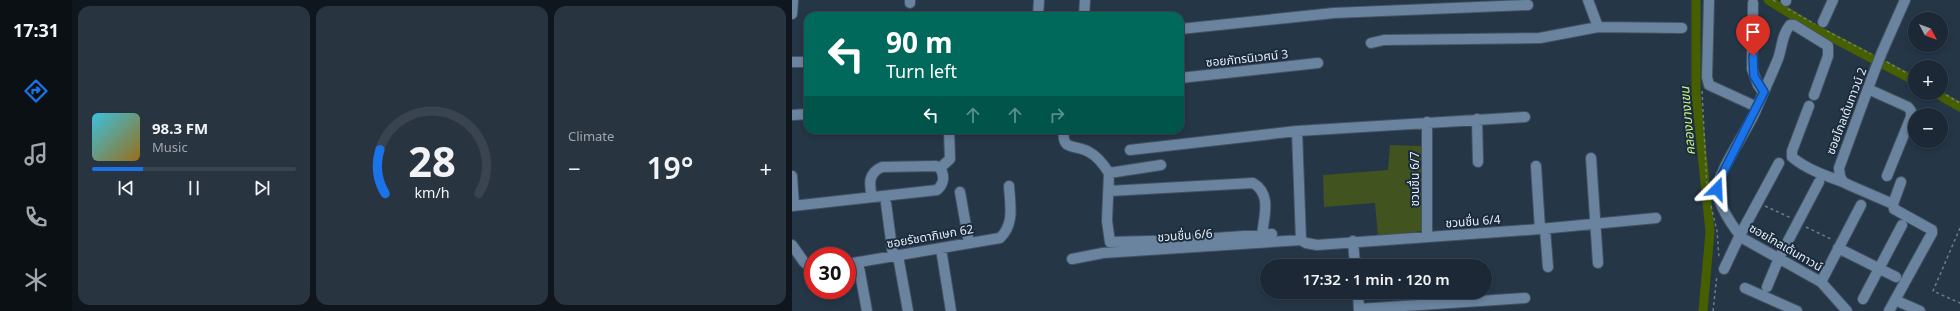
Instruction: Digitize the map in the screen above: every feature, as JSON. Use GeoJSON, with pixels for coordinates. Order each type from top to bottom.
{"type":"FeatureCollection","features":[{"type":"Feature","properties":{"kind":"street"},"geometry":{"type":"LineString","coordinates":[[792,14],[793,0]]}},
{"type":"Feature","properties":{"kind":"street"},"geometry":{"type":"LineString","coordinates":[[1038,12],[1039,0]]}},
{"type":"Feature","properties":{"kind":"street"},"geometry":{"type":"LineString","coordinates":[[1084,12],[1085,0]]}},
{"type":"Feature","properties":{"kind":"street"},"geometry":{"type":"LineString","coordinates":[[1588,0],[1598,28]]}},
{"type":"Feature","properties":{"kind":"street"},"geometry":{"type":"LineString","coordinates":[[1709,0],[1707,77],[1709,85],[1757,107]]}},
{"type":"Feature","properties":{"kind":"street"},"geometry":{"type":"LineString","coordinates":[[1823,22],[1833,0]]}},
{"type":"Feature","properties":{"kind":"street","name":"ซอยโกลเด้นทาวน์ 2"},"geometry":{"type":"LineString","coordinates":[[1843,182],[1840,176],[1839,168],[1873,75],[1883,56],[1905,0]]}},
{"type":"Feature","properties":{"kind":"street"},"geometry":{"type":"LineString","coordinates":[[1753,3],[1752,69],[1758,85],[1764,92]]}},
{"type":"Feature","properties":{"kind":"street"},"geometry":{"type":"LineString","coordinates":[[1184,29],[1334,13],[1528,5]]}},
{"type":"Feature","properties":{"kind":"street","name":"ซอยโกลเด้นทาวน์"},"geometry":{"type":"LineString","coordinates":[[1814,95],[1828,56],[1828,46],[1794,25],[1790,25],[1786,29],[1778,58],[1764,92],[1721,177],[1717,189],[1727,217],[1740,235],[1821,282],[1847,311]]}},
{"type":"Feature","properties":{"kind":"street"},"geometry":{"type":"LineString","coordinates":[[1371,43],[1384,40],[1540,38],[1598,28],[1682,28]]}},
{"type":"Feature","properties":{"kind":"street"},"geometry":{"type":"LineString","coordinates":[[792,62],[804,62]]}},
{"type":"Feature","properties":{"kind":"street","name":"ซอยภัทรนิเวศน์ 3"},"geometry":{"type":"LineString","coordinates":[[1184,78],[1318,63]]}},
{"type":"Feature","properties":{"kind":"street"},"geometry":{"type":"LineString","coordinates":[[1868,89],[1908,107],[1911,111],[1911,117],[1887,176]]}},
{"type":"Feature","properties":{"kind":"street"},"geometry":{"type":"LineString","coordinates":[[1810,106],[1792,151],[1792,157],[1798,162],[1826,176],[1893,204]]}},
{"type":"Feature","properties":{"kind":"street"},"geometry":{"type":"LineString","coordinates":[[792,115],[804,114]]}},
{"type":"Feature","properties":{"kind":"street"},"geometry":{"type":"LineString","coordinates":[[1130,150],[1297,131],[1525,117]]}},
{"type":"Feature","properties":{"kind":"street"},"geometry":{"type":"LineString","coordinates":[[1477,119],[1478,162]]}},
{"type":"Feature","properties":{"kind":"street","name":"ชวนชื่น 6/7"},"geometry":{"type":"LineString","coordinates":[[1427,122],[1427,237]]}},
{"type":"Feature","properties":{"kind":"street"},"geometry":{"type":"LineString","coordinates":[[1297,131],[1301,240]]}},
{"type":"Feature","properties":{"kind":"street"},"geometry":{"type":"LineString","coordinates":[[940,168],[950,159],[949,134]]}},
{"type":"Feature","properties":{"kind":"street"},"geometry":{"type":"LineString","coordinates":[[1064,134],[1064,141],[1066,144],[1088,150],[1109,173],[1107,221],[1110,242],[1188,240],[1267,235],[1266,196],[1261,188],[1253,183],[1109,191]]}},
{"type":"Feature","properties":{"kind":"street"},"geometry":{"type":"LineString","coordinates":[[1591,158],[1598,263]]}},
{"type":"Feature","properties":{"kind":"street"},"geometry":{"type":"LineString","coordinates":[[1720,268],[1740,235],[1779,163]]}},
{"type":"Feature","properties":{"kind":"street"},"geometry":{"type":"LineString","coordinates":[[1109,173],[1162,165]]}},
{"type":"Feature","properties":{"kind":"street"},"geometry":{"type":"LineString","coordinates":[[792,176],[793,206],[937,190],[942,186],[944,174],[940,168],[936,166],[882,168],[876,170],[871,176],[869,184],[872,197]]}},
{"type":"Feature","properties":{"kind":"street"},"geometry":{"type":"LineString","coordinates":[[1536,166],[1548,267]]}},
{"type":"Feature","properties":{"kind":"street"},"geometry":{"type":"LineString","coordinates":[[1767,287],[1779,258],[1819,182]]}},
{"type":"Feature","properties":{"kind":"street"},"geometry":{"type":"LineString","coordinates":[[1889,311],[1932,233],[1932,230],[1894,209],[1893,204],[1902,182]]}},
{"type":"Feature","properties":{"kind":"street","name":"ซอยรัชดาภิเษก 62"},"geometry":{"type":"LineString","coordinates":[[858,262],[1000,238],[1006,232],[1011,223],[1009,186]]}},
{"type":"Feature","properties":{"kind":"street"},"geometry":{"type":"LineString","coordinates":[[960,192],[969,243]]}},
{"type":"Feature","properties":{"kind":"street"},"geometry":{"type":"LineString","coordinates":[[886,204],[908,311]]}},
{"type":"Feature","properties":{"kind":"street"},"geometry":{"type":"LineString","coordinates":[[1821,282],[1860,205]]}},
{"type":"Feature","properties":{"kind":"street","name":"ชวนชื่น 6/4"},"geometry":{"type":"LineString","coordinates":[[1301,240],[1312,245],[1543,229],[1656,218]]}},
{"type":"Feature","properties":{"kind":"street"},"geometry":{"type":"LineString","coordinates":[[1863,299],[1902,225]]}},
{"type":"Feature","properties":{"kind":"street","name":"ชวนชื่น 6/6"},"geometry":{"type":"LineString","coordinates":[[1072,259],[1103,254],[1301,240]]}},
{"type":"Feature","properties":{"kind":"street"},"geometry":{"type":"LineString","coordinates":[[1353,242],[1354,259]]}},
{"type":"Feature","properties":{"kind":"street"},"geometry":{"type":"LineString","coordinates":[[792,245],[804,262]]}},
{"type":"Feature","properties":{"kind":"street"},"geometry":{"type":"LineString","coordinates":[[1838,248],[1896,278]]}},
{"type":"Feature","properties":{"kind":"street"},"geometry":{"type":"LineString","coordinates":[[941,249],[951,311]]}},
{"type":"Feature","properties":{"kind":"street"},"geometry":{"type":"LineString","coordinates":[[858,262],[867,311]]}},
{"type":"Feature","properties":{"kind":"street"},"geometry":{"type":"LineString","coordinates":[[1745,288],[1797,311]]}},
{"type":"Feature","properties":{"kind":"street"},"geometry":{"type":"LineString","coordinates":[[1358,299],[1359,310],[1417,309],[1525,298]]}},
{"type":"Feature","properties":{"kind":"street"},"geometry":{"type":"LineString","coordinates":[[1895,300],[1920,311]]}},
{"type":"Feature","properties":{"kind":"path"},"geometry":{"type":"LineString","coordinates":[[1773,0],[1785,3],[1871,54]]}},
{"type":"Feature","properties":{"kind":"path"},"geometry":{"type":"LineString","coordinates":[[1883,56],[1908,73]]}},
{"type":"Feature","properties":{"kind":"path"},"geometry":{"type":"LineString","coordinates":[[1702,88],[1708,193]]}},
{"type":"Feature","properties":{"kind":"path"},"geometry":{"type":"LineString","coordinates":[[1948,96],[1960,103]]}},
{"type":"Feature","properties":{"kind":"path"},"geometry":{"type":"LineString","coordinates":[[1710,200],[1717,231],[1720,268],[1713,311]]}},
{"type":"Feature","properties":{"kind":"path"},"geometry":{"type":"LineString","coordinates":[[1960,228],[1933,291],[1960,303]]}},
{"type":"Feature","properties":{"kind":"green space"},"geometry":{"type":"Polygon","coordinates":[[[1390,145],[1422,146],[1422,231],[1378,236],[1375,203],[1324,207],[1323,175],[1388,170],[1390,145]]]}},
{"type":"Feature","properties":{"kind":"waterway","name":"คลองบางเขน"},"geometry":{"type":"LineString","coordinates":[[1696,0],[1696,93],[1710,232],[1703,311]]}},
{"type":"Feature","properties":{"kind":"waterway"},"geometry":{"type":"LineString","coordinates":[[1768,0],[1812,27],[1908,77]]}},
{"type":"Feature","properties":{"kind":"waterway"},"geometry":{"type":"LineString","coordinates":[[1948,100],[1960,107]]}},
{"type":"Feature","properties":{"kind":"route"},"geometry":{"type":"LineString","coordinates":[[1717,189],[1721,177],[1764,92],[1758,85],[1754,76],[1752,69],[1753,56]]}}]}
